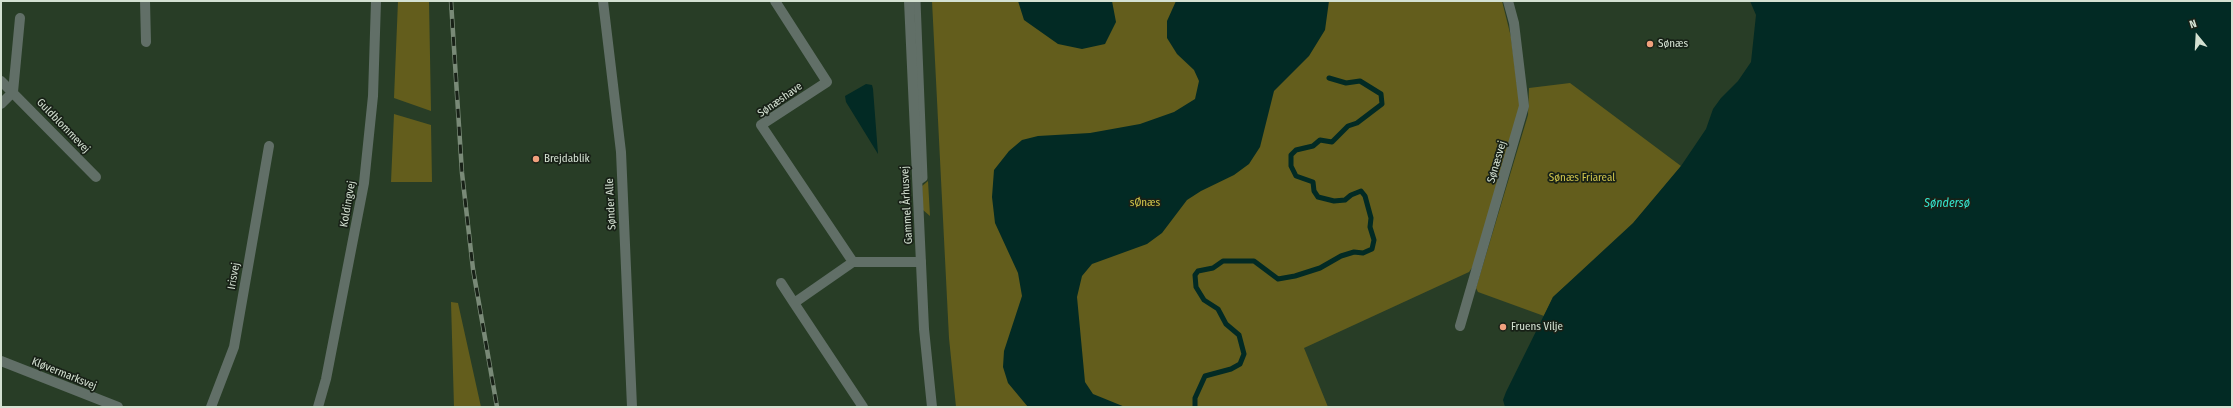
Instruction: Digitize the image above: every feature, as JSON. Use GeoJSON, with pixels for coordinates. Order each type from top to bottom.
{"type":"FeatureCollection","features":[{"type":"Feature","properties":{"kind":"street"},"geometry":{"type":"LineString","coordinates":[[145,1],[146,42]]}},
{"type":"Feature","properties":{"kind":"street","name":"Koldingvej"},"geometry":{"type":"LineString","coordinates":[[318,407],[326,379],[341,309],[364,183],[373,96],[376,1]]}},
{"type":"Feature","properties":{"kind":"street","name":"Sønder Alle"},"geometry":{"type":"LineString","coordinates":[[603,1],[620,152],[632,407]]}},
{"type":"Feature","properties":{"kind":"street","name":"Sønæshave"},"geometry":{"type":"LineString","coordinates":[[776,1],[827,82],[761,125],[853,262]]}},
{"type":"Feature","properties":{"kind":"street","name":"Gammel Århusvej"},"geometry":{"type":"LineString","coordinates":[[909,1],[924,329],[932,407]]}},
{"type":"Feature","properties":{"kind":"street","name":"Sønæsvej"},"geometry":{"type":"LineString","coordinates":[[1460,326],[1524,106],[1514,23],[1508,1]]}},
{"type":"Feature","properties":{"kind":"street"},"geometry":{"type":"LineString","coordinates":[[1,104],[13,92],[20,18]]}},
{"type":"Feature","properties":{"kind":"street","name":"Guldblommevej"},"geometry":{"type":"LineString","coordinates":[[1,82],[13,92],[96,177]]}},
{"type":"Feature","properties":{"kind":"street","name":"Irisvej"},"geometry":{"type":"LineString","coordinates":[[211,407],[234,347],[269,146]]}},
{"type":"Feature","properties":{"kind":"street"},"geometry":{"type":"LineString","coordinates":[[794,303],[853,262],[921,262]]}},
{"type":"Feature","properties":{"kind":"street"},"geometry":{"type":"LineString","coordinates":[[781,283],[863,407]]}},
{"type":"Feature","properties":{"kind":"street","name":"Kløvermarksvej"},"geometry":{"type":"LineString","coordinates":[[1,361],[99,404],[118,407]]}},
{"type":"Feature","properties":{"kind":"lane"},"geometry":{"type":"LineString","coordinates":[[917,1],[924,178],[918,182]]}},
{"type":"Feature","properties":{"kind":"green space"},"geometry":{"type":"Polygon","coordinates":[[[398,1],[429,1],[431,111],[394,98],[398,1]]]}},
{"type":"Feature","properties":{"kind":"green space","name":"sØnæs"},"geometry":{"type":"Polygon","coordinates":[[[932,1],[1502,1],[1511,37],[1520,107],[1474,265],[1469,272],[1304,348],[1328,407],[956,407],[949,338],[932,1]]]}},
{"type":"Feature","properties":{"kind":"green space","name":"Sønæs Friareal"},"geometry":{"type":"Polygon","coordinates":[[[1570,83],[1681,166],[1626,232],[1553,297],[1544,316],[1478,292],[1476,288],[1528,115],[1529,88],[1570,83]]]}},
{"type":"Feature","properties":{"kind":"green space"},"geometry":{"type":"Polygon","coordinates":[[[394,114],[431,125],[432,182],[391,182],[394,114]]]}},
{"type":"Feature","properties":{"kind":"green space"},"geometry":{"type":"Polygon","coordinates":[[[928,181],[930,216],[923,210],[922,186],[928,181]]]}},
{"type":"Feature","properties":{"kind":"green space"},"geometry":{"type":"Polygon","coordinates":[[[451,302],[458,303],[481,407],[454,407],[451,302]]]}},
{"type":"Feature","properties":{"kind":"water"},"geometry":{"type":"Polygon","coordinates":[[[1018,1],[1112,1],[1116,22],[1105,44],[1082,49],[1058,44],[1024,20],[1018,1]]]}},
{"type":"Feature","properties":{"kind":"water"},"geometry":{"type":"Polygon","coordinates":[[[1176,1],[1329,1],[1325,30],[1309,56],[1274,91],[1260,147],[1249,164],[1234,175],[1201,191],[1187,200],[1162,233],[1147,244],[1092,264],[1082,276],[1077,297],[1085,382],[1093,394],[1125,407],[1028,407],[1008,383],[1003,367],[1004,351],[1022,296],[1018,273],[995,223],[992,197],[994,170],[1009,151],[1022,140],[1038,136],[1090,133],[1140,124],[1174,112],[1195,99],[1199,81],[1194,70],[1177,54],[1167,38],[1167,21],[1176,1]]]}},
{"type":"Feature","properties":{"kind":"water","name":"Søndersø"},"geometry":{"type":"Polygon","coordinates":[[[1750,1],[2232,1],[2232,407],[1505,407],[1503,400],[1506,392],[1553,297],[1633,223],[1681,166],[1706,129],[1713,109],[1721,98],[1738,81],[1751,62],[1756,15],[1750,1]]]}},
{"type":"Feature","properties":{"kind":"water"},"geometry":{"type":"Polygon","coordinates":[[[866,84],[872,85],[873,89],[878,154],[846,102],[845,96],[866,84]]]}},
{"type":"Feature","properties":{"kind":"waterway"},"geometry":{"type":"LineString","coordinates":[[1195,407],[1195,398],[1205,376],[1231,369],[1240,364],[1244,354],[1239,335],[1226,324],[1218,309],[1204,300],[1196,287],[1195,275],[1198,271],[1213,268],[1223,261],[1254,261],[1278,279],[1295,276],[1320,268],[1341,256],[1354,252],[1363,253],[1372,249],[1374,240],[1370,227],[1371,218],[1365,196],[1361,191],[1351,195],[1345,200],[1334,201],[1318,197],[1314,191],[1313,182],[1296,176],[1291,166],[1291,155],[1296,150],[1313,146],[1320,140],[1332,142],[1348,126],[1357,123],[1382,104],[1381,94],[1360,81],[1346,83],[1329,78]]}},
{"type":"Feature","properties":{"kind":"railway"},"geometry":{"type":"LineString","coordinates":[[451,1],[462,173],[473,269],[497,407]]}},
{"type":"Feature","properties":{"kind":"place","name":"Sønæs"},"geometry":{"type":"Point","coordinates":[1650,44]}},
{"type":"Feature","properties":{"kind":"place","name":"Brejdablik"},"geometry":{"type":"Point","coordinates":[536,159]}},
{"type":"Feature","properties":{"kind":"place","name":"Fruens Vilje"},"geometry":{"type":"Point","coordinates":[1503,327]}}]}
